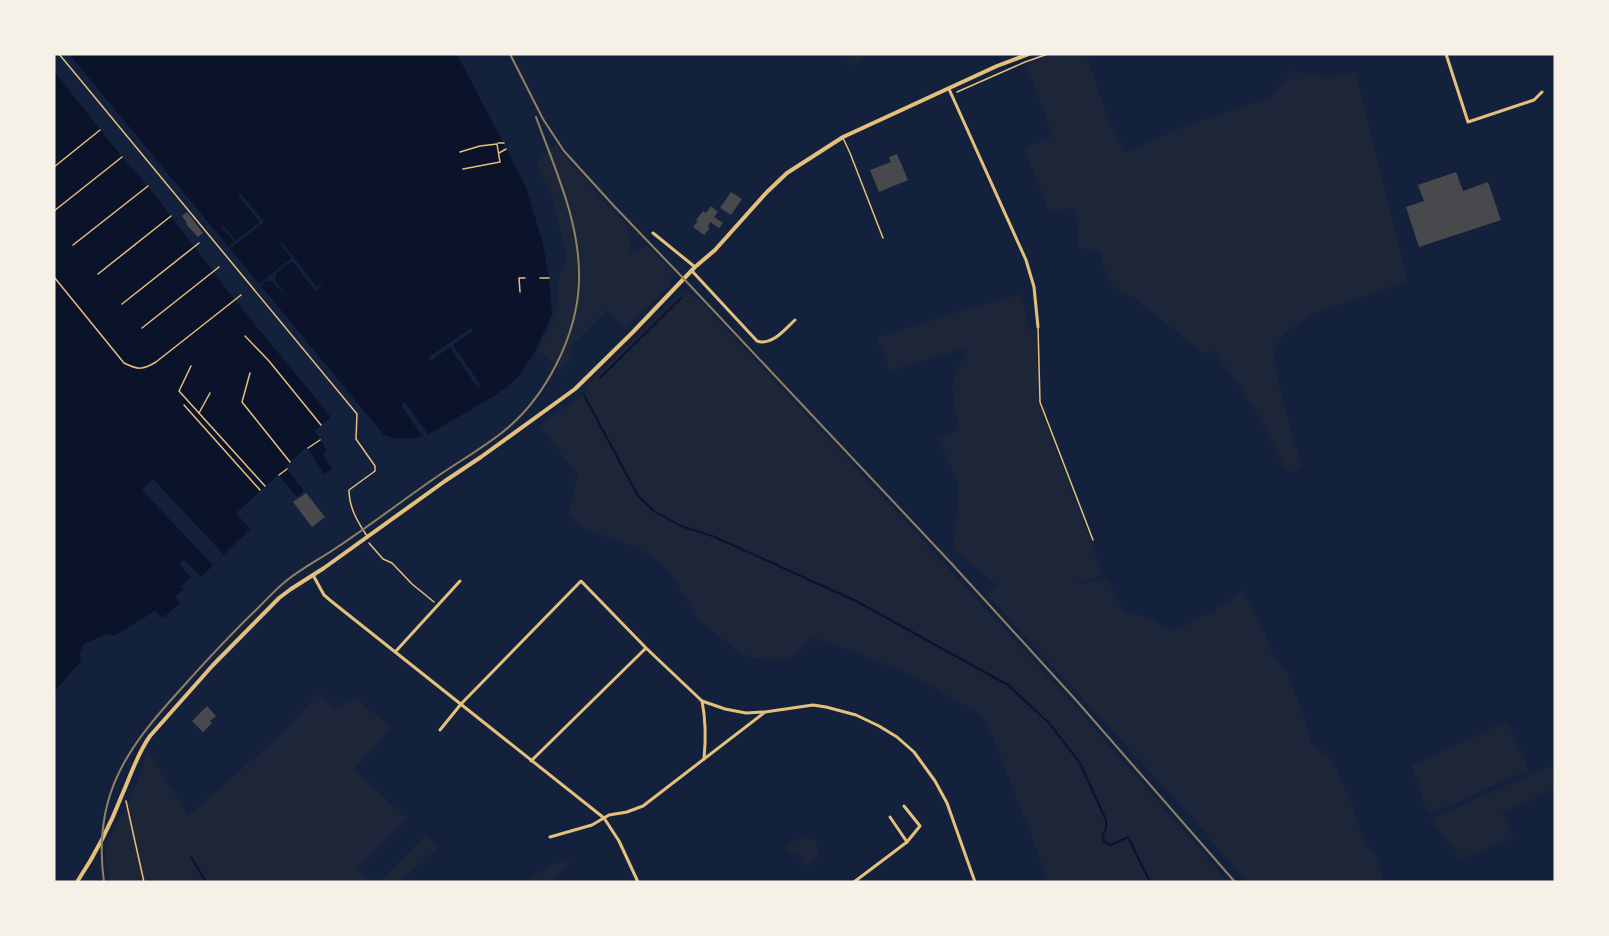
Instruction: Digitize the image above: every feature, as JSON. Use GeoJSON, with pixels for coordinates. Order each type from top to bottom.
{"type":"FeatureCollection","features":[{"type":"Feature","properties":{"kind":"street"},"geometry":{"type":"LineString","coordinates":[[77,882],[102,841],[144,745],[213,665],[279,598],[575,389],[715,250],[787,173],[843,137],[997,66],[1029,54]]}},
{"type":"Feature","properties":{"kind":"street"},"geometry":{"type":"LineString","coordinates":[[1446,54],[1468,122],[1534,100],[1542,92]]}},
{"type":"Feature","properties":{"kind":"street"},"geometry":{"type":"LineString","coordinates":[[949,88],[1026,260],[1034,287],[1038,327]]}},
{"type":"Feature","properties":{"kind":"street"},"geometry":{"type":"LineString","coordinates":[[653,233],[694,269],[757,341],[770,342],[795,320]]}},
{"type":"Feature","properties":{"kind":"street"},"geometry":{"type":"LineString","coordinates":[[313,575],[324,595],[331,601],[604,818],[620,841],[638,882]]}},
{"type":"Feature","properties":{"kind":"street"},"geometry":{"type":"LineString","coordinates":[[440,730],[461,704],[581,580],[646,648],[702,701],[746,713],[813,705],[826,707],[856,716],[897,737],[914,752],[935,781],[947,803],[975,882]]}},
{"type":"Feature","properties":{"kind":"street"},"geometry":{"type":"LineString","coordinates":[[396,651],[460,581]]}},
{"type":"Feature","properties":{"kind":"street"},"geometry":{"type":"LineString","coordinates":[[531,761],[646,648]]}},
{"type":"Feature","properties":{"kind":"street"},"geometry":{"type":"LineString","coordinates":[[702,701],[707,736],[704,759]]}},
{"type":"Feature","properties":{"kind":"street"},"geometry":{"type":"LineString","coordinates":[[550,837],[592,825],[614,814],[643,806],[765,712]]}},
{"type":"Feature","properties":{"kind":"street"},"geometry":{"type":"LineString","coordinates":[[854,882],[907,842],[920,826],[904,806]]}},
{"type":"Feature","properties":{"kind":"street"},"geometry":{"type":"LineString","coordinates":[[890,817],[907,842]]}},
{"type":"Feature","properties":{"kind":"lane"},"geometry":{"type":"LineString","coordinates":[[59,54],[357,414],[356,439],[375,466],[375,471],[349,490],[349,501],[366,537]]}},
{"type":"Feature","properties":{"kind":"lane"},"geometry":{"type":"LineString","coordinates":[[843,137],[883,238]]}},
{"type":"Feature","properties":{"kind":"lane"},"geometry":{"type":"LineString","coordinates":[[1038,327],[1040,402],[1093,540]]}},
{"type":"Feature","properties":{"kind":"path"},"geometry":{"type":"LineString","coordinates":[[952,94],[1048,54]]}},
{"type":"Feature","properties":{"kind":"path"},"geometry":{"type":"LineString","coordinates":[[54,166],[100,130]]}},
{"type":"Feature","properties":{"kind":"path"},"geometry":{"type":"LineString","coordinates":[[460,152],[504,142]]}},
{"type":"Feature","properties":{"kind":"path"},"geometry":{"type":"LineString","coordinates":[[463,168],[500,162],[497,144]]}},
{"type":"Feature","properties":{"kind":"path"},"geometry":{"type":"LineString","coordinates":[[498,153],[506,148]]}},
{"type":"Feature","properties":{"kind":"path"},"geometry":{"type":"LineString","coordinates":[[54,211],[122,157]]}},
{"type":"Feature","properties":{"kind":"path"},"geometry":{"type":"LineString","coordinates":[[73,245],[147,186]]}},
{"type":"Feature","properties":{"kind":"path"},"geometry":{"type":"LineString","coordinates":[[98,274],[171,216]]}},
{"type":"Feature","properties":{"kind":"path"},"geometry":{"type":"LineString","coordinates":[[122,304],[199,243]]}},
{"type":"Feature","properties":{"kind":"path"},"geometry":{"type":"LineString","coordinates":[[142,328],[219,267]]}},
{"type":"Feature","properties":{"kind":"path"},"geometry":{"type":"LineString","coordinates":[[54,277],[124,363],[135,369],[146,368],[156,362],[241,295]]}},
{"type":"Feature","properties":{"kind":"path"},"geometry":{"type":"LineString","coordinates":[[520,292],[519,278],[525,278]]}},
{"type":"Feature","properties":{"kind":"path"},"geometry":{"type":"LineString","coordinates":[[540,278],[549,278]]}},
{"type":"Feature","properties":{"kind":"path"},"geometry":{"type":"LineString","coordinates":[[245,336],[269,361],[321,425]]}},
{"type":"Feature","properties":{"kind":"path"},"geometry":{"type":"LineString","coordinates":[[191,366],[179,391],[265,486]]}},
{"type":"Feature","properties":{"kind":"path"},"geometry":{"type":"LineString","coordinates":[[250,373],[242,402],[290,462]]}},
{"type":"Feature","properties":{"kind":"path"},"geometry":{"type":"LineString","coordinates":[[199,413],[210,393]]}},
{"type":"Feature","properties":{"kind":"path"},"geometry":{"type":"LineString","coordinates":[[184,405],[260,490]]}},
{"type":"Feature","properties":{"kind":"path"},"geometry":{"type":"LineString","coordinates":[[308,448],[320,440]]}},
{"type":"Feature","properties":{"kind":"path"},"geometry":{"type":"LineString","coordinates":[[279,475],[287,469]]}},
{"type":"Feature","properties":{"kind":"path"},"geometry":{"type":"LineString","coordinates":[[366,537],[383,559],[392,563],[438,606]]}},
{"type":"Feature","properties":{"kind":"path"},"geometry":{"type":"LineString","coordinates":[[122,796],[126,800],[144,882]]}},
{"type":"Feature","properties":{"kind":"shaded area"},"geometry":{"type":"Polygon","coordinates":[[[69,54],[457,54],[525,185],[543,243],[552,314],[534,354],[517,378],[496,395],[429,434],[406,439],[384,435],[69,54]]]}},
{"type":"Feature","properties":{"kind":"shaded area"},"geometry":{"type":"Polygon","coordinates":[[[846,54],[862,54],[864,59],[851,66],[846,54]]]}},
{"type":"Feature","properties":{"kind":"shaded area"},"geometry":{"type":"Polygon","coordinates":[[[1054,54],[1086,54],[1108,118],[1125,153],[1178,129],[1273,96],[1291,71],[1329,77],[1356,72],[1408,281],[1313,314],[1282,337],[1276,346],[1274,356],[1279,387],[1302,468],[1294,472],[1285,470],[1271,438],[1253,407],[1211,350],[1203,353],[1133,297],[1118,290],[1109,280],[1100,251],[1079,248],[1075,208],[1049,211],[1024,149],[1053,136],[1026,64],[1054,54]]]}},
{"type":"Feature","properties":{"kind":"shaded area"},"geometry":{"type":"Polygon","coordinates":[[[54,71],[148,186],[235,300],[331,417],[314,431],[327,450],[323,453],[332,470],[324,474],[307,447],[285,466],[304,491],[297,497],[278,475],[236,513],[250,529],[201,577],[184,560],[179,564],[191,577],[181,586],[184,589],[175,597],[180,603],[163,618],[155,611],[114,636],[106,634],[84,644],[80,653],[81,661],[54,692],[54,71]]]}},
{"type":"Feature","properties":{"kind":"shaded area"},"geometry":{"type":"Polygon","coordinates":[[[555,145],[627,227],[631,253],[647,246],[673,272],[669,287],[625,328],[607,310],[568,349],[573,356],[561,370],[539,350],[556,315],[559,274],[567,258],[552,195],[536,163],[555,145]]]}},
{"type":"Feature","properties":{"kind":"shaded area"},"geometry":{"type":"Polygon","coordinates":[[[682,291],[697,298],[838,449],[1067,697],[1228,882],[1049,882],[987,722],[975,711],[903,671],[814,637],[788,660],[754,658],[740,653],[701,622],[667,569],[644,551],[579,526],[569,513],[578,476],[540,425],[586,393],[585,388],[682,291]]]}},
{"type":"Feature","properties":{"kind":"shaded area"},"geometry":{"type":"Polygon","coordinates":[[[1022,294],[1029,330],[1036,329],[1039,404],[1102,572],[1100,576],[1074,584],[1108,579],[1123,612],[1154,619],[1164,628],[1174,629],[1211,613],[1242,591],[1266,635],[1272,654],[1287,672],[1305,719],[1311,744],[1330,757],[1338,772],[1352,804],[1361,834],[1378,861],[1383,882],[1247,882],[1190,815],[987,595],[998,586],[954,549],[959,485],[938,439],[959,429],[952,391],[956,372],[966,354],[965,348],[890,371],[877,338],[1022,294]]]}},
{"type":"Feature","properties":{"kind":"shaded area"},"geometry":{"type":"Polygon","coordinates":[[[318,693],[334,708],[355,697],[391,728],[354,770],[407,818],[357,868],[371,882],[108,882],[104,846],[130,801],[148,751],[188,816],[284,732],[318,693]]]}},
{"type":"Feature","properties":{"kind":"shaded area"},"geometry":{"type":"Polygon","coordinates":[[[1507,722],[1529,770],[1428,815],[1412,765],[1507,722]]]}},
{"type":"Feature","properties":{"kind":"shaded area"},"geometry":{"type":"Polygon","coordinates":[[[1555,764],[1555,789],[1502,813],[1514,837],[1461,859],[1431,819],[1555,764]]]}},
{"type":"Feature","properties":{"kind":"shaded area"},"geometry":{"type":"Polygon","coordinates":[[[426,835],[439,847],[399,882],[379,882],[426,835]]]}},
{"type":"Feature","properties":{"kind":"shaded area"},"geometry":{"type":"Polygon","coordinates":[[[803,836],[809,840],[815,840],[819,856],[806,867],[795,853],[791,856],[784,846],[803,836]]]}},
{"type":"Feature","properties":{"kind":"shaded area"},"geometry":{"type":"Polygon","coordinates":[[[573,859],[550,882],[526,882],[551,865],[573,859]]]}},
{"type":"Feature","properties":{"kind":"pier"},"geometry":{"type":"Polygon","coordinates":[[[240,193],[264,222],[231,248],[229,246],[234,242],[221,226],[223,225],[236,241],[260,222],[238,195],[240,193]]]}},
{"type":"Feature","properties":{"kind":"pier"},"geometry":{"type":"Polygon","coordinates":[[[282,242],[316,287],[322,285],[316,291],[292,261],[275,274],[277,277],[274,279],[283,294],[272,280],[269,282],[267,280],[261,286],[259,284],[292,258],[280,244],[282,242]]]}},
{"type":"Feature","properties":{"kind":"pier"},"geometry":{"type":"Polygon","coordinates":[[[471,328],[473,331],[453,345],[481,386],[478,388],[450,347],[430,361],[428,358],[471,328]]]}},
{"type":"Feature","properties":{"kind":"pier"},"geometry":{"type":"Polygon","coordinates":[[[405,402],[430,437],[424,439],[401,405],[405,402]]]}},
{"type":"Feature","properties":{"kind":"pier"},"geometry":{"type":"Polygon","coordinates":[[[153,479],[224,555],[213,565],[142,490],[153,479]]]}},
{"type":"Feature","properties":{"kind":"building"},"geometry":{"type":"Polygon","coordinates":[[[897,154],[908,180],[879,192],[870,170],[891,162],[889,157],[897,154]]]}},
{"type":"Feature","properties":{"kind":"building"},"geometry":{"type":"Polygon","coordinates":[[[1456,172],[1463,191],[1488,182],[1501,220],[1419,247],[1406,207],[1424,201],[1418,185],[1456,172]]]}},
{"type":"Feature","properties":{"kind":"building"},"geometry":{"type":"Polygon","coordinates":[[[731,192],[742,199],[731,215],[720,208],[731,192]]]}},
{"type":"Feature","properties":{"kind":"building"},"geometry":{"type":"Polygon","coordinates":[[[711,206],[718,212],[714,217],[723,223],[719,228],[710,222],[708,226],[710,228],[704,235],[693,227],[703,211],[706,213],[711,206]]]}},
{"type":"Feature","properties":{"kind":"building"},"geometry":{"type":"Polygon","coordinates":[[[187,212],[203,233],[198,237],[182,216],[187,212]]]}},
{"type":"Feature","properties":{"kind":"building"},"geometry":{"type":"Polygon","coordinates":[[[306,493],[325,517],[312,527],[293,502],[306,493]]]}},
{"type":"Feature","properties":{"kind":"building"},"geometry":{"type":"Polygon","coordinates":[[[207,706],[216,716],[203,732],[192,721],[207,706]]]}},
{"type":"Feature","properties":{"kind":"waterway"},"geometry":{"type":"LineString","coordinates":[[600,378],[681,298]]}},
{"type":"Feature","properties":{"kind":"waterway"},"geometry":{"type":"LineString","coordinates":[[584,395],[638,496],[654,511],[681,526],[715,537],[856,601],[1008,685],[1049,723],[1080,763],[1106,820],[1106,829],[1102,836],[1104,842],[1111,845],[1128,837],[1150,882]]}},
{"type":"Feature","properties":{"kind":"waterway"},"geometry":{"type":"LineString","coordinates":[[191,857],[206,882]]}},
{"type":"Feature","properties":{"kind":"railway"},"geometry":{"type":"LineString","coordinates":[[510,54],[543,119],[564,151],[951,563],[1075,699],[1235,882]]}},
{"type":"Feature","properties":{"kind":"railway"},"geometry":{"type":"LineString","coordinates":[[104,882],[103,824],[117,776],[144,733],[199,669],[286,581],[504,431],[519,417],[546,383],[565,344],[572,323],[577,303],[579,260],[565,197],[536,117]]}}]}
